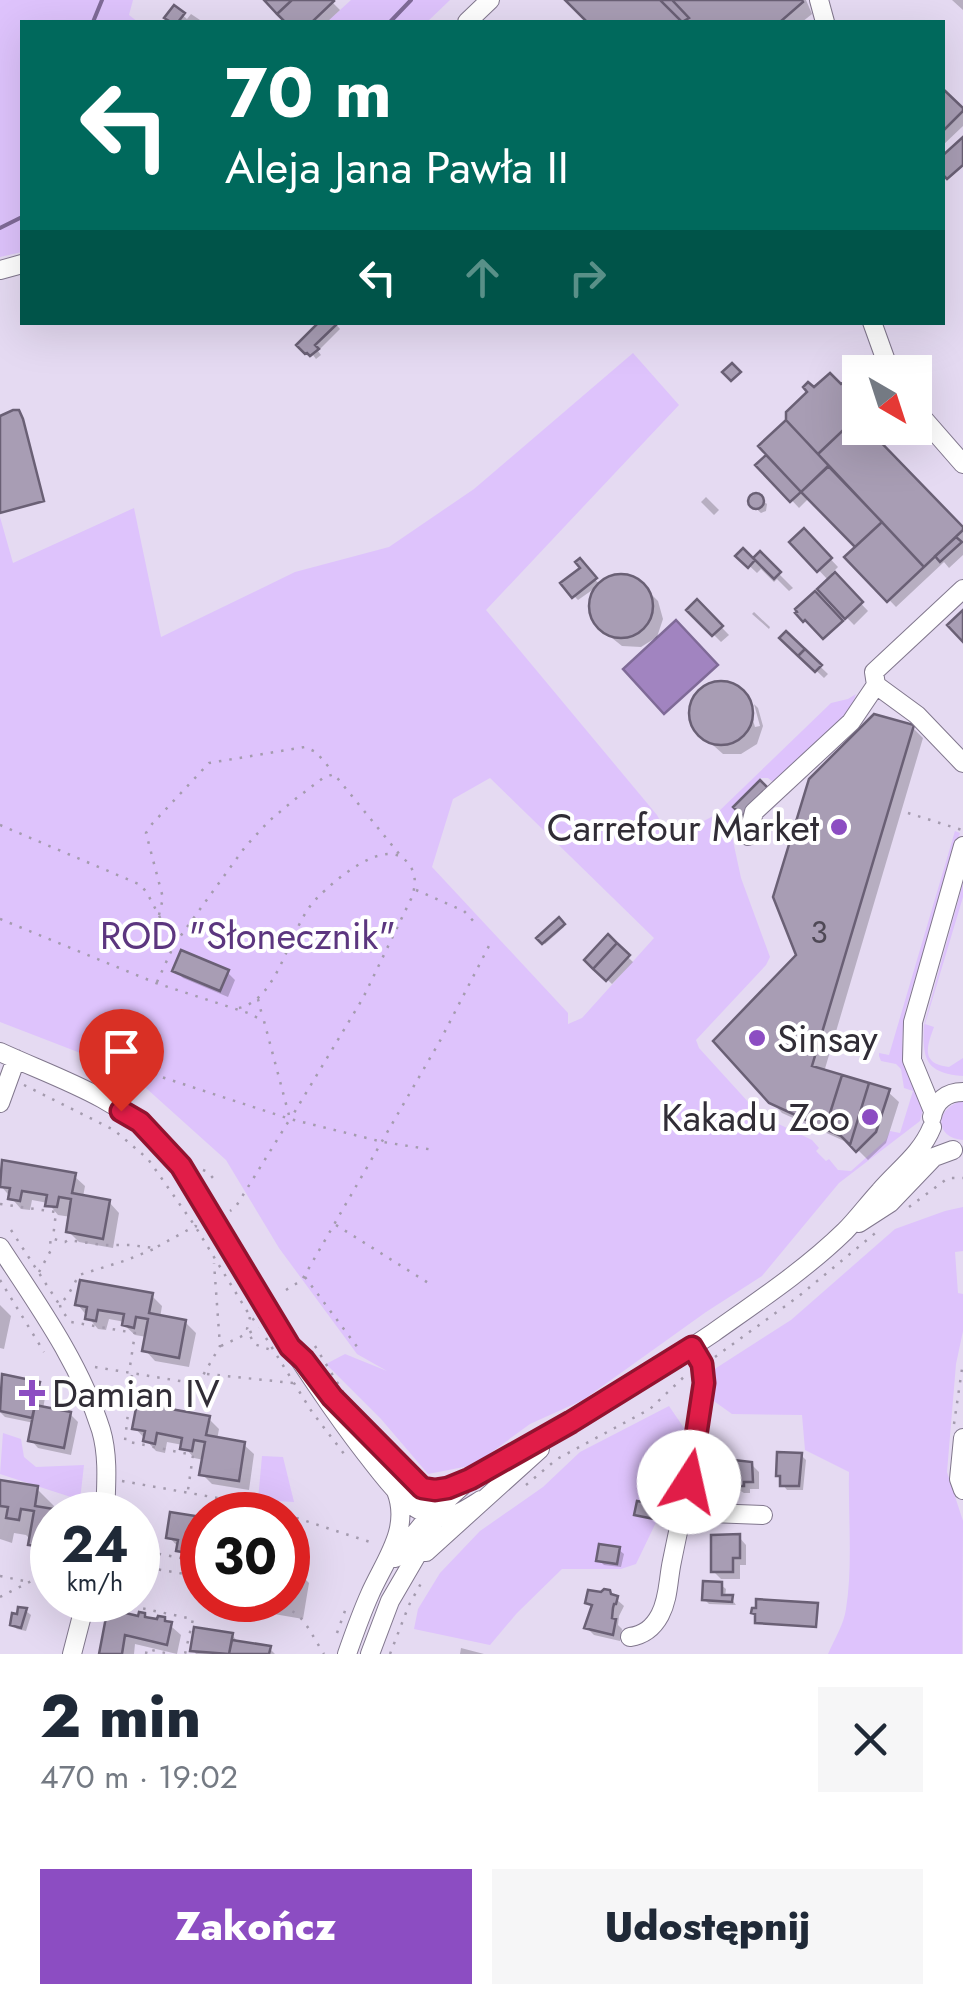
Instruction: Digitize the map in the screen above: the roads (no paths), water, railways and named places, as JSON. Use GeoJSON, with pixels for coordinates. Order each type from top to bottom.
{"type":"FeatureCollection","features":[{"type":"Feature","properties":{"kind":"street"},"geometry":{"type":"LineString","coordinates":[[469,20],[490,0]]}},
{"type":"Feature","properties":{"kind":"street"},"geometry":{"type":"LineString","coordinates":[[873,325],[884,355]]}},
{"type":"Feature","properties":{"kind":"street"},"geometry":{"type":"LineString","coordinates":[[932,428],[963,464]]}},
{"type":"Feature","properties":{"kind":"street"},"geometry":{"type":"LineString","coordinates":[[748,836],[754,812],[851,722],[876,685],[874,672],[963,588]]}},
{"type":"Feature","properties":{"kind":"street"},"geometry":{"type":"LineString","coordinates":[[876,685],[917,715],[963,764]]}},
{"type":"Feature","properties":{"kind":"street"},"geometry":{"type":"LineString","coordinates":[[958,1150],[939,1142],[912,1060],[913,1022],[963,846]]}},
{"type":"Feature","properties":{"kind":"street"},"geometry":{"type":"LineString","coordinates":[[0,1102],[8,1079],[8,1056],[89,1092],[140,1122],[181,1166],[281,1349],[396,1490],[418,1509],[449,1518],[481,1500]]}},
{"type":"Feature","properties":{"kind":"street"},"geometry":{"type":"LineString","coordinates":[[919,1074],[940,1088],[958,1092]]}},
{"type":"Feature","properties":{"kind":"street"},"geometry":{"type":"LineString","coordinates":[[422,1488],[448,1488],[470,1479],[571,1422],[753,1306],[846,1230],[920,1152],[940,1100],[958,1092]]}},
{"type":"Feature","properties":{"kind":"street"},"geometry":{"type":"LineString","coordinates":[[846,1230],[890,1203],[934,1157],[958,1150]]}},
{"type":"Feature","properties":{"kind":"street"},"geometry":{"type":"LineString","coordinates":[[0,1247],[66,1348],[101,1431],[106,1492]]}},
{"type":"Feature","properties":{"kind":"street"},"geometry":{"type":"LineString","coordinates":[[630,1637],[646,1632],[662,1612],[684,1512],[704,1383],[702,1364],[692,1347]]}},
{"type":"Feature","properties":{"kind":"street"},"geometry":{"type":"LineString","coordinates":[[281,1349],[304,1360],[332,1397],[422,1488],[429,1503],[432,1530],[416,1568]]}},
{"type":"Feature","properties":{"kind":"street"},"geometry":{"type":"LineString","coordinates":[[370,1654],[390,1601],[416,1568],[481,1500],[571,1422]]}},
{"type":"Feature","properties":{"kind":"street"},"geometry":{"type":"LineString","coordinates":[[963,1438],[959,1479],[963,1490]]}},
{"type":"Feature","properties":{"kind":"street"},"geometry":{"type":"LineString","coordinates":[[370,1595],[430,1515],[470,1479]]}},
{"type":"Feature","properties":{"kind":"street"},"geometry":{"type":"LineString","coordinates":[[347,1654],[401,1527],[401,1504],[396,1490]]}},
{"type":"Feature","properties":{"kind":"street"},"geometry":{"type":"LineString","coordinates":[[684,1512],[763,1515]]}},
{"type":"Feature","properties":{"kind":"street"},"geometry":{"type":"LineString","coordinates":[[72,1654],[80,1622]]}},
{"type":"Feature","properties":{"kind":"waterway"},"geometry":{"type":"LineString","coordinates":[[94,20],[102,0]]}},
{"type":"Feature","properties":{"kind":"waterway"},"geometry":{"type":"LineString","coordinates":[[392,20],[411,0]]}},
{"type":"Feature","properties":{"kind":"waterway"},"geometry":{"type":"LineString","coordinates":[[0,228],[20,218]]}},
{"type":"Feature","properties":{"kind":"place","name":"Carrefour Market"},"geometry":{"type":"Point","coordinates":[839,827]}},
{"type":"Feature","properties":{"kind":"place","name":"Sinsay"},"geometry":{"type":"Point","coordinates":[757,1038]}},
{"type":"Feature","properties":{"kind":"place","name":"Kakadu Zoo"},"geometry":{"type":"Point","coordinates":[870,1117]}},
{"type":"Feature","properties":{"kind":"place","name":"Damian IV"},"geometry":{"type":"Point","coordinates":[32,1393]}},
{"type":"Feature","properties":{"kind":"park label","name":"ROD \"Słonecznik\""},"geometry":{"type":"Point","coordinates":[248,935]}}]}
